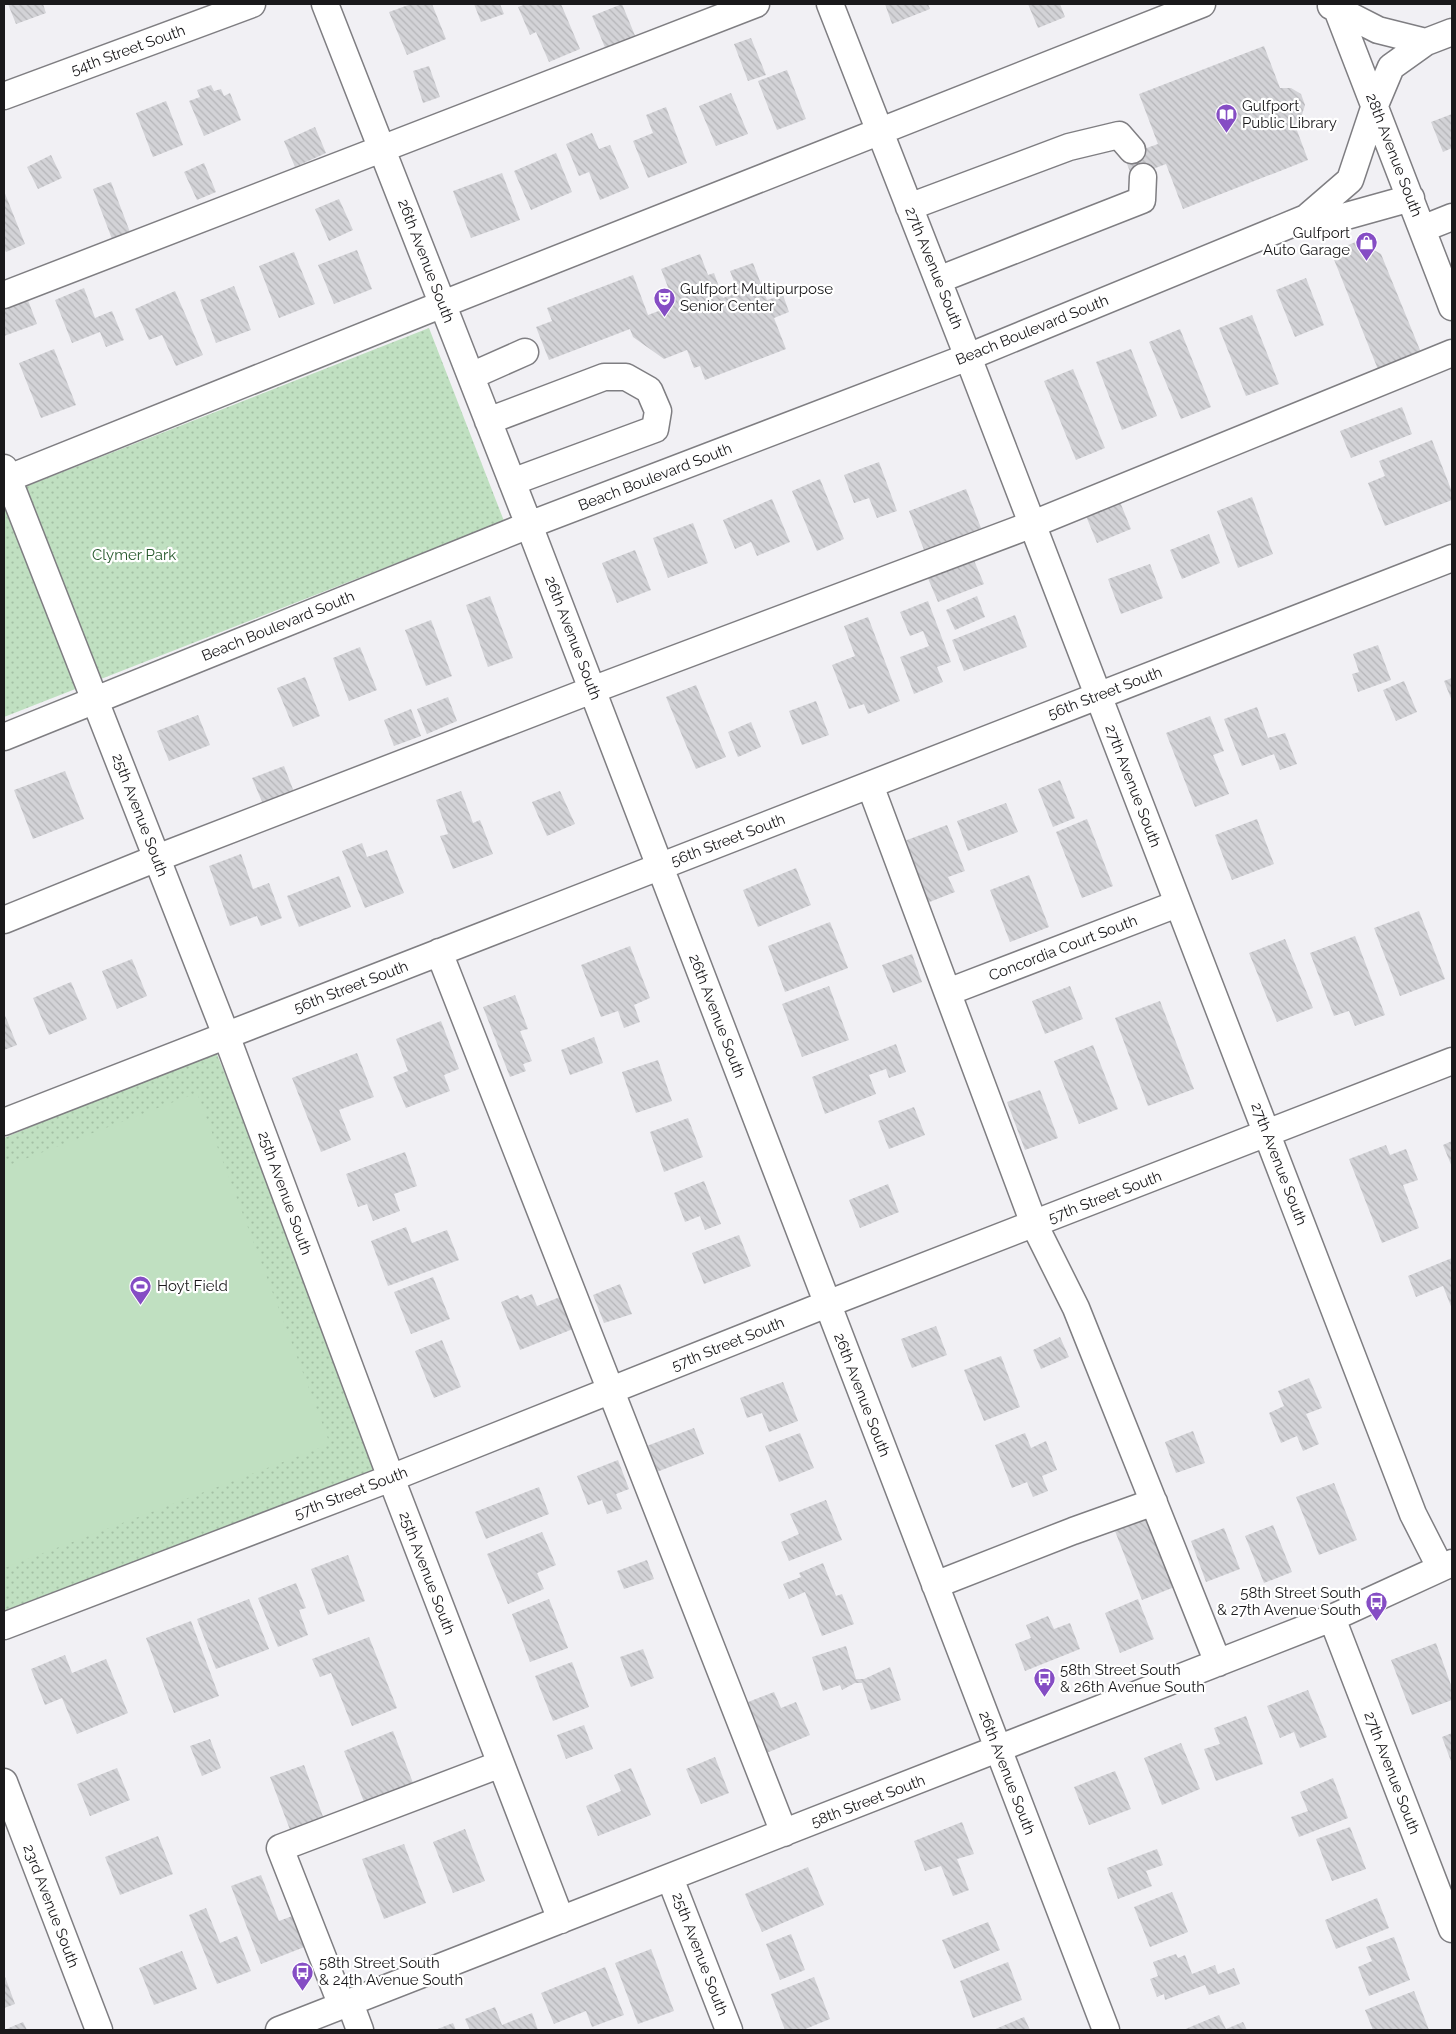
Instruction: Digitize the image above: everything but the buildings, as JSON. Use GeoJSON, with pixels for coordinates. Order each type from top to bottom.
{"type":"FeatureCollection","features":[{"type":"Feature","properties":{"kind":"street","name":"54th Street South"},"geometry":{"type":"LineString","coordinates":[[4,96],[252,4]]}},
{"type":"Feature","properties":{"kind":"street","name":"26th Avenue South"},"geometry":{"type":"LineString","coordinates":[[325,4],[529,525],[1106,2030]]}},
{"type":"Feature","properties":{"kind":"street"},"geometry":{"type":"LineString","coordinates":[[4,295],[756,4]]}},
{"type":"Feature","properties":{"kind":"street","name":"27th Avenue South"},"geometry":{"type":"LineString","coordinates":[[830,4],[1033,524],[1177,904],[1413,1514],[1446,1565]]}},
{"type":"Feature","properties":{"kind":"street"},"geometry":{"type":"LineString","coordinates":[[5,476],[1202,4]]}},
{"type":"Feature","properties":{"kind":"street"},"geometry":{"type":"LineString","coordinates":[[1333,5],[1378,30],[1426,42]]}},
{"type":"Feature","properties":{"kind":"street","name":"28th Avenue South"},"geometry":{"type":"LineString","coordinates":[[1333,5],[1375,106],[1452,307]]}},
{"type":"Feature","properties":{"kind":"street","name":"Beach Boulevard South"},"geometry":{"type":"LineString","coordinates":[[4,737],[529,525],[968,357],[1306,218],[1350,180],[1375,106],[1392,67],[1426,42],[1452,32]]}},
{"type":"Feature","properties":{"kind":"street"},"geometry":{"type":"LineString","coordinates":[[909,207],[1069,147],[1119,135],[1132,150]]}},
{"type":"Feature","properties":{"kind":"street"},"geometry":{"type":"LineString","coordinates":[[938,280],[1142,200],[1143,177]]}},
{"type":"Feature","properties":{"kind":"street","name":"Beach Boulevard South"},"geometry":{"type":"LineString","coordinates":[[1306,218],[1332,220],[1411,198]]}},
{"type":"Feature","properties":{"kind":"street"},"geometry":{"type":"LineString","coordinates":[[1422,229],[1452,217]]}},
{"type":"Feature","properties":{"kind":"street"},"geometry":{"type":"LineString","coordinates":[[471,376],[525,352]]}},
{"type":"Feature","properties":{"kind":"street"},"geometry":{"type":"LineString","coordinates":[[4,920],[157,858],[592,690],[1033,524],[1452,353]]}},
{"type":"Feature","properties":{"kind":"street"},"geometry":{"type":"LineString","coordinates":[[488,420],[604,377],[626,377],[649,390],[658,411],[655,429],[512,482]]}},
{"type":"Feature","properties":{"kind":"street","name":"25th Avenue South"},"geometry":{"type":"LineString","coordinates":[[5,476],[226,1035],[390,1478],[561,1920]]}},
{"type":"Feature","properties":{"kind":"street","name":"56th Street South"},"geometry":{"type":"LineString","coordinates":[[4,1122],[1452,558]]}},
{"type":"Feature","properties":{"kind":"street"},"geometry":{"type":"LineString","coordinates":[[870,785],[1034,1224],[1076,1308],[1218,1663]]}},
{"type":"Feature","properties":{"kind":"street","name":"Concordia Court South"},"geometry":{"type":"LineString","coordinates":[[948,992],[1177,904]]}},
{"type":"Feature","properties":{"kind":"street"},"geometry":{"type":"LineString","coordinates":[[440,952],[784,1833]]}},
{"type":"Feature","properties":{"kind":"street","name":"57th Street South"},"geometry":{"type":"LineString","coordinates":[[4,1626],[390,1478],[827,1304],[1452,1061]]}},
{"type":"Feature","properties":{"kind":"street"},"geometry":{"type":"LineString","coordinates":[[935,1585],[1073,1531],[1154,1502]]}},
{"type":"Feature","properties":{"kind":"street","name":"58th Street South"},"geometry":{"type":"LineString","coordinates":[[279,2030],[1332,1618],[1446,1565]]}},
{"type":"Feature","properties":{"kind":"street","name":"27th Avenue South"},"geometry":{"type":"LineString","coordinates":[[1332,1618],[1452,1929]]}},
{"type":"Feature","properties":{"kind":"street"},"geometry":{"type":"LineString","coordinates":[[360,2030],[346,2005],[280,1848],[501,1764]]}},
{"type":"Feature","properties":{"kind":"street","name":"23rd Avenue South"},"geometry":{"type":"LineString","coordinates":[[4,1782],[99,2030]]}},
{"type":"Feature","properties":{"kind":"street","name":"25th Avenue South"},"geometry":{"type":"LineString","coordinates":[[670,1878],[729,2030]]}},
{"type":"Feature","properties":{"kind":"green space","name":"Clymer Park"},"geometry":{"type":"Polygon","coordinates":[[[429,328],[504,521],[4,717],[4,495],[429,328]]]}},
{"type":"Feature","properties":{"kind":"green space","name":"Hoyt Field"},"geometry":{"type":"Polygon","coordinates":[[[216,1052],[238,1105],[374,1471],[4,1613],[4,1138],[216,1052]]]}},
{"type":"Feature","properties":{"kind":"green space","name":"Hoyt Field"},"geometry":{"type":"Polygon","coordinates":[[[197,1093],[330,1444],[4,1568],[4,1167],[197,1093]]]}},
{"type":"Feature","properties":{"kind":"place","name":"Gulfport Public Library"},"geometry":{"type":"Point","coordinates":[1226,134]}},
{"type":"Feature","properties":{"kind":"place","name":"Gulfport Auto Garage"},"geometry":{"type":"Point","coordinates":[1366,261]}},
{"type":"Feature","properties":{"kind":"place","name":"Gulfport Multipurpose Senior Center"},"geometry":{"type":"Point","coordinates":[664,317]}},
{"type":"Feature","properties":{"kind":"place","name":"Hoyt Field"},"geometry":{"type":"Point","coordinates":[141,1305]}},
{"type":"Feature","properties":{"kind":"place","name":"58th Street South & 27th Avenue South"},"geometry":{"type":"Point","coordinates":[1377,1621]}},
{"type":"Feature","properties":{"kind":"place","name":"58th Street South & 26th Avenue South"},"geometry":{"type":"Point","coordinates":[1044,1698]}},
{"type":"Feature","properties":{"kind":"place","name":"58th Street South & 24th Avenue South"},"geometry":{"type":"Point","coordinates":[303,1991]}}]}
